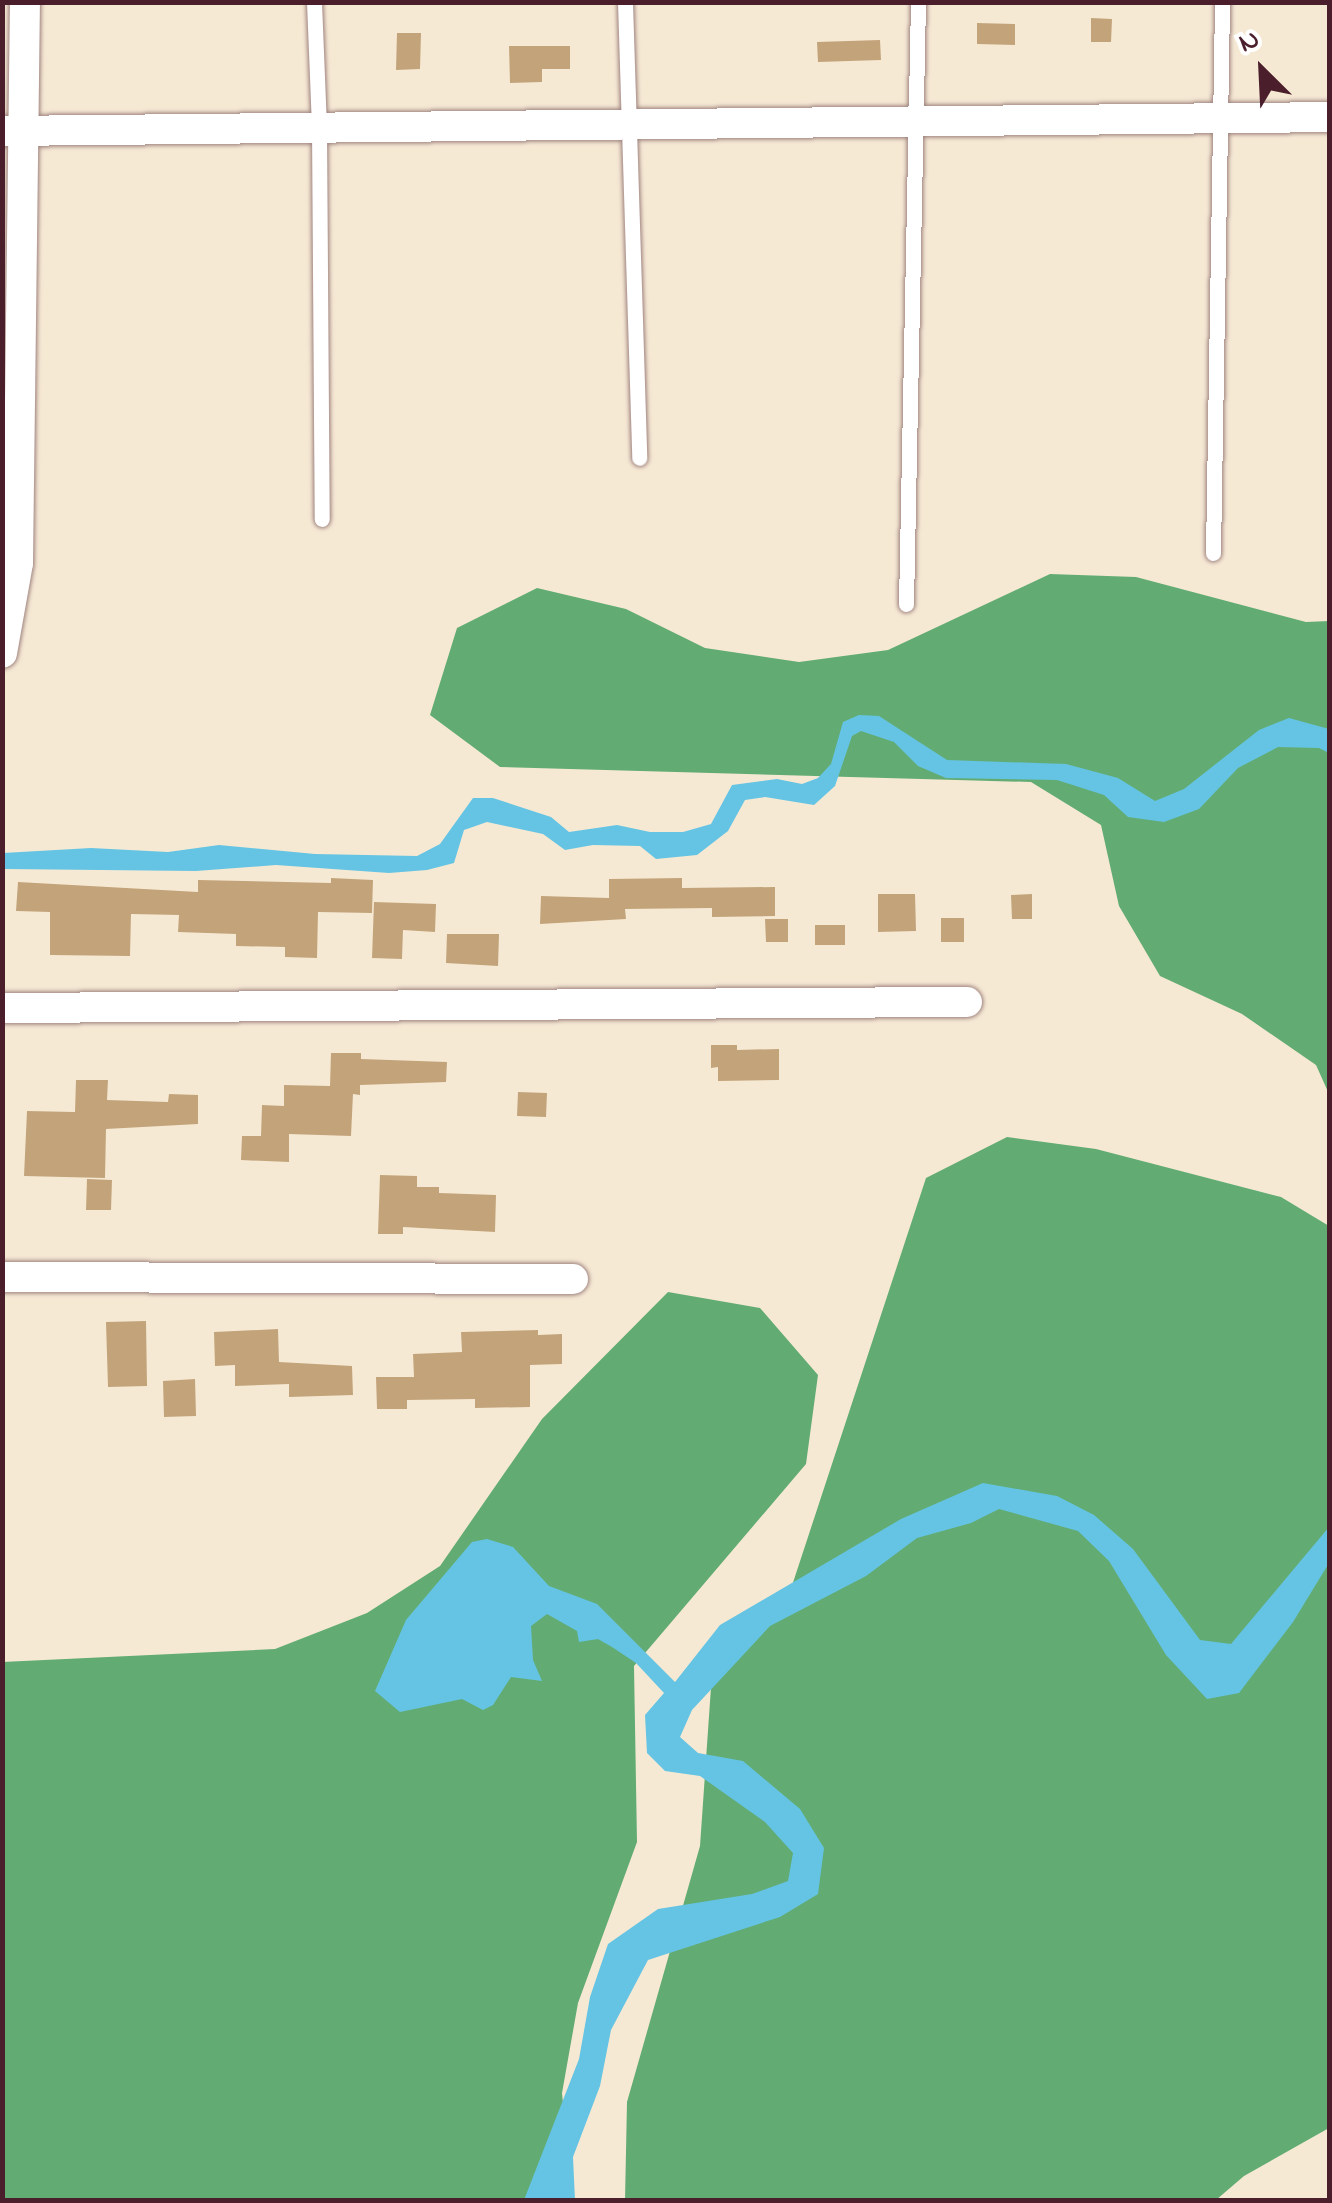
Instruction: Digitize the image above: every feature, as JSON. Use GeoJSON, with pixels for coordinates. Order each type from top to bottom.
{"type":"FeatureCollection","features":[{"type":"Feature","properties":{"kind":"street"},"geometry":{"type":"LineString","coordinates":[[2,654],[18,563],[14,131],[25,2]]}},
{"type":"Feature","properties":{"kind":"street"},"geometry":{"type":"LineString","coordinates":[[14,131],[1330,117]]}},
{"type":"Feature","properties":{"kind":"street"},"geometry":{"type":"LineString","coordinates":[[2,1008],[967,1002]]}},
{"type":"Feature","properties":{"kind":"street"},"geometry":{"type":"LineString","coordinates":[[2,1277],[573,1279]]}},
{"type":"Feature","properties":{"kind":"lane"},"geometry":{"type":"LineString","coordinates":[[314,2],[320,128],[322,519]]}},
{"type":"Feature","properties":{"kind":"lane"},"geometry":{"type":"LineString","coordinates":[[625,2],[639,458]]}},
{"type":"Feature","properties":{"kind":"lane"},"geometry":{"type":"LineString","coordinates":[[906,604],[918,2]]}},
{"type":"Feature","properties":{"kind":"lane"},"geometry":{"type":"LineString","coordinates":[[1213,553],[1222,2]]}},
{"type":"Feature","properties":{"kind":"green space"},"geometry":{"type":"Polygon","coordinates":[[[1050,574],[1136,577],[1306,622],[1329,621],[1329,1094],[1316,1065],[1242,1014],[1160,976],[1119,906],[1101,825],[1031,782],[500,767],[430,715],[457,628],[537,588],[626,609],[705,648],[799,662],[888,650],[1050,574]]]}},
{"type":"Feature","properties":{"kind":"green space"},"geometry":{"type":"Polygon","coordinates":[[[1007,1137],[1096,1149],[1281,1197],[1329,1226],[1329,2128],[1244,2176],[1216,2200],[625,2200],[627,2102],[700,1846],[712,1673],[783,1613],[926,1178],[1007,1137]]]}},
{"type":"Feature","properties":{"kind":"green space"},"geometry":{"type":"Polygon","coordinates":[[[668,1292],[760,1308],[818,1375],[806,1464],[634,1666],[637,1842],[578,2003],[562,2093],[573,2200],[3,2200],[2,1662],[275,1649],[367,1613],[440,1566],[542,1419],[668,1292]]]}},
{"type":"Feature","properties":{"kind":"water"},"geometry":{"type":"Polygon","coordinates":[[[859,715],[879,716],[947,760],[1066,764],[1118,778],[1155,801],[1184,789],[1259,730],[1289,718],[1329,729],[1329,753],[1319,748],[1278,747],[1238,768],[1199,809],[1164,822],[1128,817],[1104,795],[1057,780],[946,778],[918,766],[894,742],[861,731],[852,736],[835,786],[814,805],[765,797],[745,800],[728,831],[697,855],[656,859],[640,846],[593,845],[565,850],[543,834],[487,822],[464,830],[454,863],[427,870],[389,873],[276,865],[196,871],[3,869],[3,853],[91,848],[168,852],[219,845],[315,854],[417,856],[440,844],[473,798],[493,798],[551,817],[569,832],[617,825],[650,832],[683,832],[711,824],[732,785],[777,779],[802,784],[818,778],[831,764],[843,722],[859,715]]]}},
{"type":"Feature","properties":{"kind":"water"},"geometry":{"type":"Polygon","coordinates":[[[983,1483],[1057,1496],[1094,1515],[1133,1549],[1200,1640],[1231,1644],[1329,1527],[1329,1563],[1293,1622],[1239,1693],[1207,1699],[1166,1655],[1109,1561],[1078,1531],[999,1509],[971,1523],[917,1538],[866,1576],[770,1626],[692,1710],[680,1737],[698,1753],[743,1761],[800,1809],[824,1848],[818,1894],[780,1917],[648,1960],[611,2030],[600,2086],[573,2157],[575,2200],[524,2200],[579,2059],[590,1997],[608,1944],[658,1909],[752,1894],[788,1881],[793,1853],[765,1822],[700,1776],[665,1771],[647,1753],[645,1715],[664,1693],[636,1663],[612,1647],[598,1639],[579,1642],[577,1631],[547,1614],[531,1626],[533,1660],[542,1681],[511,1677],[493,1705],[483,1710],[462,1699],[400,1712],[375,1691],[406,1620],[472,1542],[487,1539],[513,1547],[549,1586],[597,1604],[675,1682],[720,1625],[901,1519],[983,1483]]]}},
{"type":"Feature","properties":{"kind":"building"},"geometry":{"type":"Polygon","coordinates":[[[1091,18],[1112,19],[1111,42],[1091,42],[1091,18]]]}},
{"type":"Feature","properties":{"kind":"building"},"geometry":{"type":"Polygon","coordinates":[[[977,23],[1015,24],[1015,45],[977,44],[977,23]]]}},
{"type":"Feature","properties":{"kind":"building"},"geometry":{"type":"Polygon","coordinates":[[[397,33],[421,33],[420,69],[396,70],[397,33]]]}},
{"type":"Feature","properties":{"kind":"building"},"geometry":{"type":"Polygon","coordinates":[[[880,40],[881,60],[818,62],[817,42],[880,40]]]}},
{"type":"Feature","properties":{"kind":"building"},"geometry":{"type":"Polygon","coordinates":[[[509,46],[570,46],[570,69],[542,69],[542,82],[510,83],[509,46]]]}},
{"type":"Feature","properties":{"kind":"building"},"geometry":{"type":"Polygon","coordinates":[[[331,878],[373,880],[372,913],[318,912],[317,958],[285,957],[285,947],[236,946],[236,934],[178,932],[179,915],[131,914],[130,956],[50,955],[50,912],[16,911],[18,882],[198,892],[198,880],[331,883],[331,878]]]}},
{"type":"Feature","properties":{"kind":"building"},"geometry":{"type":"Polygon","coordinates":[[[682,878],[682,888],[775,887],[775,916],[712,917],[712,908],[625,909],[626,919],[540,924],[541,896],[609,898],[609,879],[682,878]]]}},
{"type":"Feature","properties":{"kind":"building"},"geometry":{"type":"Polygon","coordinates":[[[878,894],[915,894],[916,931],[878,932],[878,894]]]}},
{"type":"Feature","properties":{"kind":"building"},"geometry":{"type":"Polygon","coordinates":[[[1032,894],[1032,919],[1012,919],[1011,895],[1032,894]]]}},
{"type":"Feature","properties":{"kind":"building"},"geometry":{"type":"Polygon","coordinates":[[[374,902],[436,904],[435,932],[403,930],[402,959],[372,958],[374,902]]]}},
{"type":"Feature","properties":{"kind":"building"},"geometry":{"type":"Polygon","coordinates":[[[941,918],[964,918],[964,942],[941,942],[941,918]]]}},
{"type":"Feature","properties":{"kind":"building"},"geometry":{"type":"Polygon","coordinates":[[[765,919],[788,919],[788,942],[766,942],[765,919]]]}},
{"type":"Feature","properties":{"kind":"building"},"geometry":{"type":"Polygon","coordinates":[[[815,925],[845,925],[845,945],[815,945],[815,925]]]}},
{"type":"Feature","properties":{"kind":"building"},"geometry":{"type":"Polygon","coordinates":[[[447,934],[499,934],[498,966],[446,963],[447,934]]]}},
{"type":"Feature","properties":{"kind":"building"},"geometry":{"type":"Polygon","coordinates":[[[711,1045],[737,1045],[737,1050],[779,1049],[779,1080],[718,1081],[718,1067],[711,1068],[711,1045]]]}},
{"type":"Feature","properties":{"kind":"building"},"geometry":{"type":"Polygon","coordinates":[[[331,1053],[361,1053],[361,1059],[447,1062],[446,1082],[360,1085],[360,1095],[353,1094],[351,1136],[289,1134],[289,1162],[241,1160],[242,1136],[261,1136],[262,1105],[284,1106],[284,1085],[330,1086],[331,1053]]]}},
{"type":"Feature","properties":{"kind":"building"},"geometry":{"type":"Polygon","coordinates":[[[76,1080],[108,1080],[107,1100],[168,1102],[169,1094],[198,1095],[198,1124],[106,1129],[105,1178],[24,1176],[27,1111],[75,1112],[76,1080]]]}},
{"type":"Feature","properties":{"kind":"building"},"geometry":{"type":"Polygon","coordinates":[[[518,1092],[547,1093],[546,1117],[517,1116],[518,1092]]]}},
{"type":"Feature","properties":{"kind":"building"},"geometry":{"type":"Polygon","coordinates":[[[380,1175],[417,1176],[417,1187],[439,1187],[439,1193],[496,1195],[495,1232],[403,1227],[403,1234],[378,1234],[380,1175]]]}},
{"type":"Feature","properties":{"kind":"building"},"geometry":{"type":"Polygon","coordinates":[[[87,1179],[112,1180],[111,1210],[86,1210],[87,1179]]]}},
{"type":"Feature","properties":{"kind":"building"},"geometry":{"type":"Polygon","coordinates":[[[146,1321],[147,1386],[108,1387],[106,1322],[146,1321]]]}},
{"type":"Feature","properties":{"kind":"building"},"geometry":{"type":"Polygon","coordinates":[[[278,1329],[279,1362],[352,1366],[353,1395],[289,1397],[289,1384],[235,1386],[235,1365],[215,1366],[214,1332],[278,1329]]]}},
{"type":"Feature","properties":{"kind":"building"},"geometry":{"type":"Polygon","coordinates":[[[538,1330],[538,1335],[562,1334],[562,1364],[530,1365],[530,1407],[475,1408],[475,1399],[407,1400],[407,1409],[377,1409],[376,1377],[414,1377],[413,1354],[462,1352],[461,1332],[538,1330]]]}},
{"type":"Feature","properties":{"kind":"building"},"geometry":{"type":"Polygon","coordinates":[[[195,1379],[196,1416],[164,1417],[163,1381],[195,1379]]]}}]}
